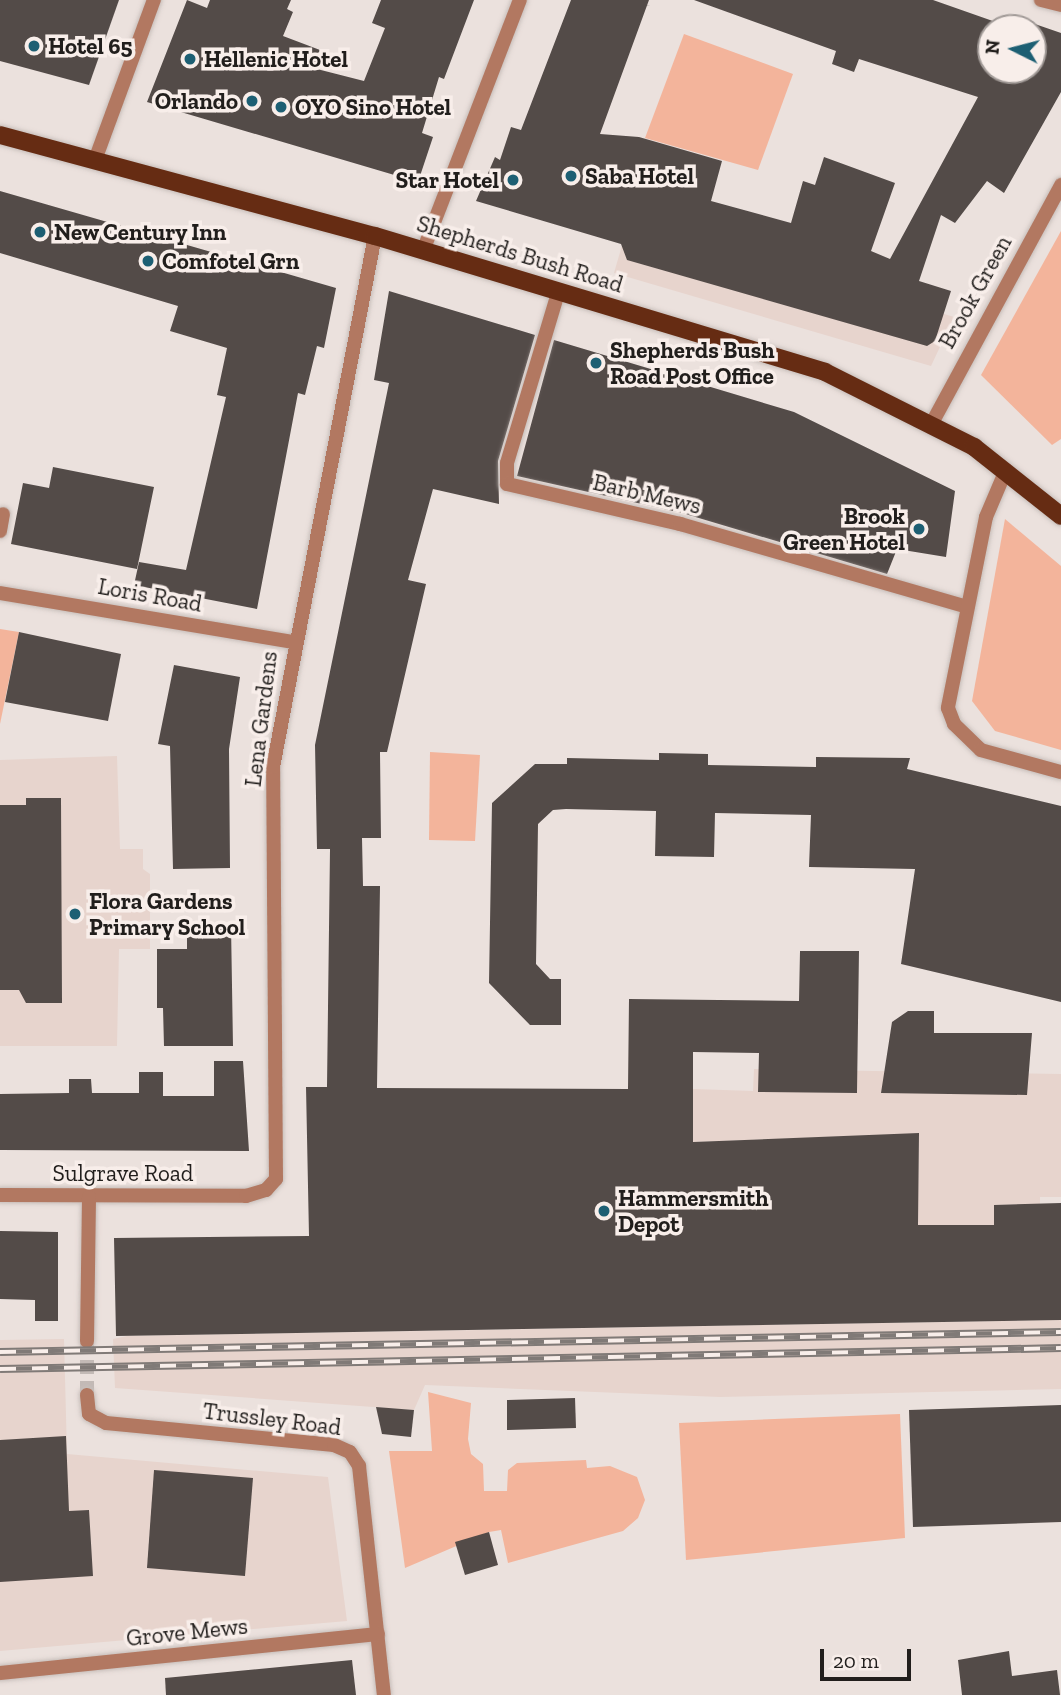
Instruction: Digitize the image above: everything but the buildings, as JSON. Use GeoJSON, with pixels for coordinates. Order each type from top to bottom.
{"type":"FeatureCollection","features":[{"type":"Feature","properties":{"kind":"main road","name":"Shepherds Bush Road"},"geometry":{"type":"LineString","coordinates":[[0,135],[375,236],[825,372],[932,423],[1006,470],[1061,516]]}},
{"type":"Feature","properties":{"kind":"street"},"geometry":{"type":"LineString","coordinates":[[95,160],[154,0]]}},
{"type":"Feature","properties":{"kind":"street"},"geometry":{"type":"LineString","coordinates":[[423,250],[520,0]]}},
{"type":"Feature","properties":{"kind":"street"},"geometry":{"type":"LineString","coordinates":[[1041,0],[1061,5]]}},
{"type":"Feature","properties":{"kind":"street","name":"Brook Green"},"geometry":{"type":"LineString","coordinates":[[932,423],[1061,185]]}},
{"type":"Feature","properties":{"kind":"street","name":"Lena Gardens"},"geometry":{"type":"LineString","coordinates":[[246,1196],[266,1190],[279,1171],[273,767],[293,642],[375,236]]}},
{"type":"Feature","properties":{"kind":"street","name":"Barb Mews"},"geometry":{"type":"LineString","coordinates":[[558,293],[507,463],[507,484],[680,524],[967,607]]}},
{"type":"Feature","properties":{"kind":"street"},"geometry":{"type":"LineString","coordinates":[[1006,470],[990,505],[948,708],[954,724],[989,754],[1061,772]]}},
{"type":"Feature","properties":{"kind":"street"},"geometry":{"type":"LineString","coordinates":[[0,531],[3,514]]}},
{"type":"Feature","properties":{"kind":"street","name":"Loris Road"},"geometry":{"type":"LineString","coordinates":[[0,593],[293,642]]}},
{"type":"Feature","properties":{"kind":"street","name":"Sulgrave Road"},"geometry":{"type":"LineString","coordinates":[[0,1195],[246,1196]]}},
{"type":"Feature","properties":{"kind":"street"},"geometry":{"type":"LineString","coordinates":[[87,1341],[89,1197]]}},
{"type":"Feature","properties":{"kind":"street","name":"Trussley Road"},"geometry":{"type":"LineString","coordinates":[[87,1395],[89,1414],[106,1423],[334,1445],[350,1452],[359,1466],[384,1695]]}},
{"type":"Feature","properties":{"kind":"street","name":"Grove Mews"},"geometry":{"type":"LineString","coordinates":[[0,1673],[378,1634]]}},
{"type":"Feature","properties":{"kind":"shaded area"},"geometry":{"type":"Polygon","coordinates":[[[684,34],[793,74],[758,170],[645,138],[684,34]]]}},
{"type":"Feature","properties":{"kind":"shaded area"},"geometry":{"type":"Polygon","coordinates":[[[630,218],[954,317],[931,366],[614,273],[630,218]]]}},
{"type":"Feature","properties":{"kind":"shaded area"},"geometry":{"type":"Polygon","coordinates":[[[1061,231],[1061,439],[1052,445],[981,375],[1061,231]]]}},
{"type":"Feature","properties":{"kind":"shaded area"},"geometry":{"type":"Polygon","coordinates":[[[1005,519],[1061,566],[1061,750],[995,731],[972,701],[1005,519]]]}},
{"type":"Feature","properties":{"kind":"shaded area"},"geometry":{"type":"Polygon","coordinates":[[[0,629],[19,632],[0,724],[0,629]]]}},
{"type":"Feature","properties":{"kind":"shaded area"},"geometry":{"type":"Polygon","coordinates":[[[430,752],[480,755],[475,841],[429,840],[430,752]]]}},
{"type":"Feature","properties":{"kind":"shaded area","name":"Flora Gardens Primary School"},"geometry":{"type":"Polygon","coordinates":[[[117,756],[120,849],[143,849],[143,869],[150,874],[150,949],[119,949],[117,1046],[0,1046],[0,760],[117,756]]]}},
{"type":"Feature","properties":{"kind":"shaded area"},"geometry":{"type":"Polygon","coordinates":[[[754,1069],[1061,1074],[1061,1197],[1040,1197],[1040,1204],[994,1205],[994,1225],[899,1225],[918,1195],[919,1134],[693,1142],[693,1089],[753,1091],[754,1069]]]}},
{"type":"Feature","properties":{"kind":"shaded area"},"geometry":{"type":"Polygon","coordinates":[[[1061,1320],[1061,1389],[720,1397],[425,1385],[414,1410],[115,1388],[113,1339],[127,1336],[1061,1320]]]}},
{"type":"Feature","properties":{"kind":"shaded area"},"geometry":{"type":"Polygon","coordinates":[[[64,1339],[67,1454],[328,1477],[347,1621],[0,1651],[0,1340],[64,1339]]]}},
{"type":"Feature","properties":{"kind":"shaded area"},"geometry":{"type":"Polygon","coordinates":[[[428,1392],[471,1403],[468,1439],[471,1454],[483,1464],[484,1491],[507,1491],[508,1470],[517,1463],[586,1460],[587,1468],[610,1466],[637,1477],[645,1500],[638,1518],[623,1531],[508,1563],[501,1530],[489,1532],[405,1568],[389,1451],[432,1451],[428,1392]]]}},
{"type":"Feature","properties":{"kind":"shaded area"},"geometry":{"type":"Polygon","coordinates":[[[900,1414],[905,1538],[686,1560],[679,1423],[900,1414]]]}},
{"type":"Feature","properties":{"kind":"tunnel"},"geometry":{"type":"LineString","coordinates":[[87,1341],[87,1395]]}},
{"type":"Feature","properties":{"kind":"railway"},"geometry":{"type":"LineString","coordinates":[[0,1352],[1061,1332]]}},
{"type":"Feature","properties":{"kind":"railway"},"geometry":{"type":"LineString","coordinates":[[0,1369],[1061,1348]]}},
{"type":"Feature","properties":{"kind":"place","name":"Hotel 65"},"geometry":{"type":"Point","coordinates":[34,46]}},
{"type":"Feature","properties":{"kind":"place","name":"Hellenic Hotel"},"geometry":{"type":"Point","coordinates":[190,59]}},
{"type":"Feature","properties":{"kind":"place","name":"Orlando"},"geometry":{"type":"Point","coordinates":[252,101]}},
{"type":"Feature","properties":{"kind":"place","name":"OYO Sino Hotel"},"geometry":{"type":"Point","coordinates":[281,107]}},
{"type":"Feature","properties":{"kind":"place","name":"Saba Hotel"},"geometry":{"type":"Point","coordinates":[571,176]}},
{"type":"Feature","properties":{"kind":"place","name":"Star Hotel"},"geometry":{"type":"Point","coordinates":[513,180]}},
{"type":"Feature","properties":{"kind":"place","name":"New Century Inn"},"geometry":{"type":"Point","coordinates":[40,232]}},
{"type":"Feature","properties":{"kind":"place","name":"Comfotel Grn"},"geometry":{"type":"Point","coordinates":[148,261]}},
{"type":"Feature","properties":{"kind":"place","name":"Shepherds Bush Road Post Office"},"geometry":{"type":"Point","coordinates":[596,363]}},
{"type":"Feature","properties":{"kind":"place","name":"Brook Green Hotel"},"geometry":{"type":"Point","coordinates":[919,529]}},
{"type":"Feature","properties":{"kind":"place","name":"Flora Gardens Primary School"},"geometry":{"type":"Point","coordinates":[75,914]}},
{"type":"Feature","properties":{"kind":"place","name":"Hammersmith Depot"},"geometry":{"type":"Point","coordinates":[604,1211]}}]}
